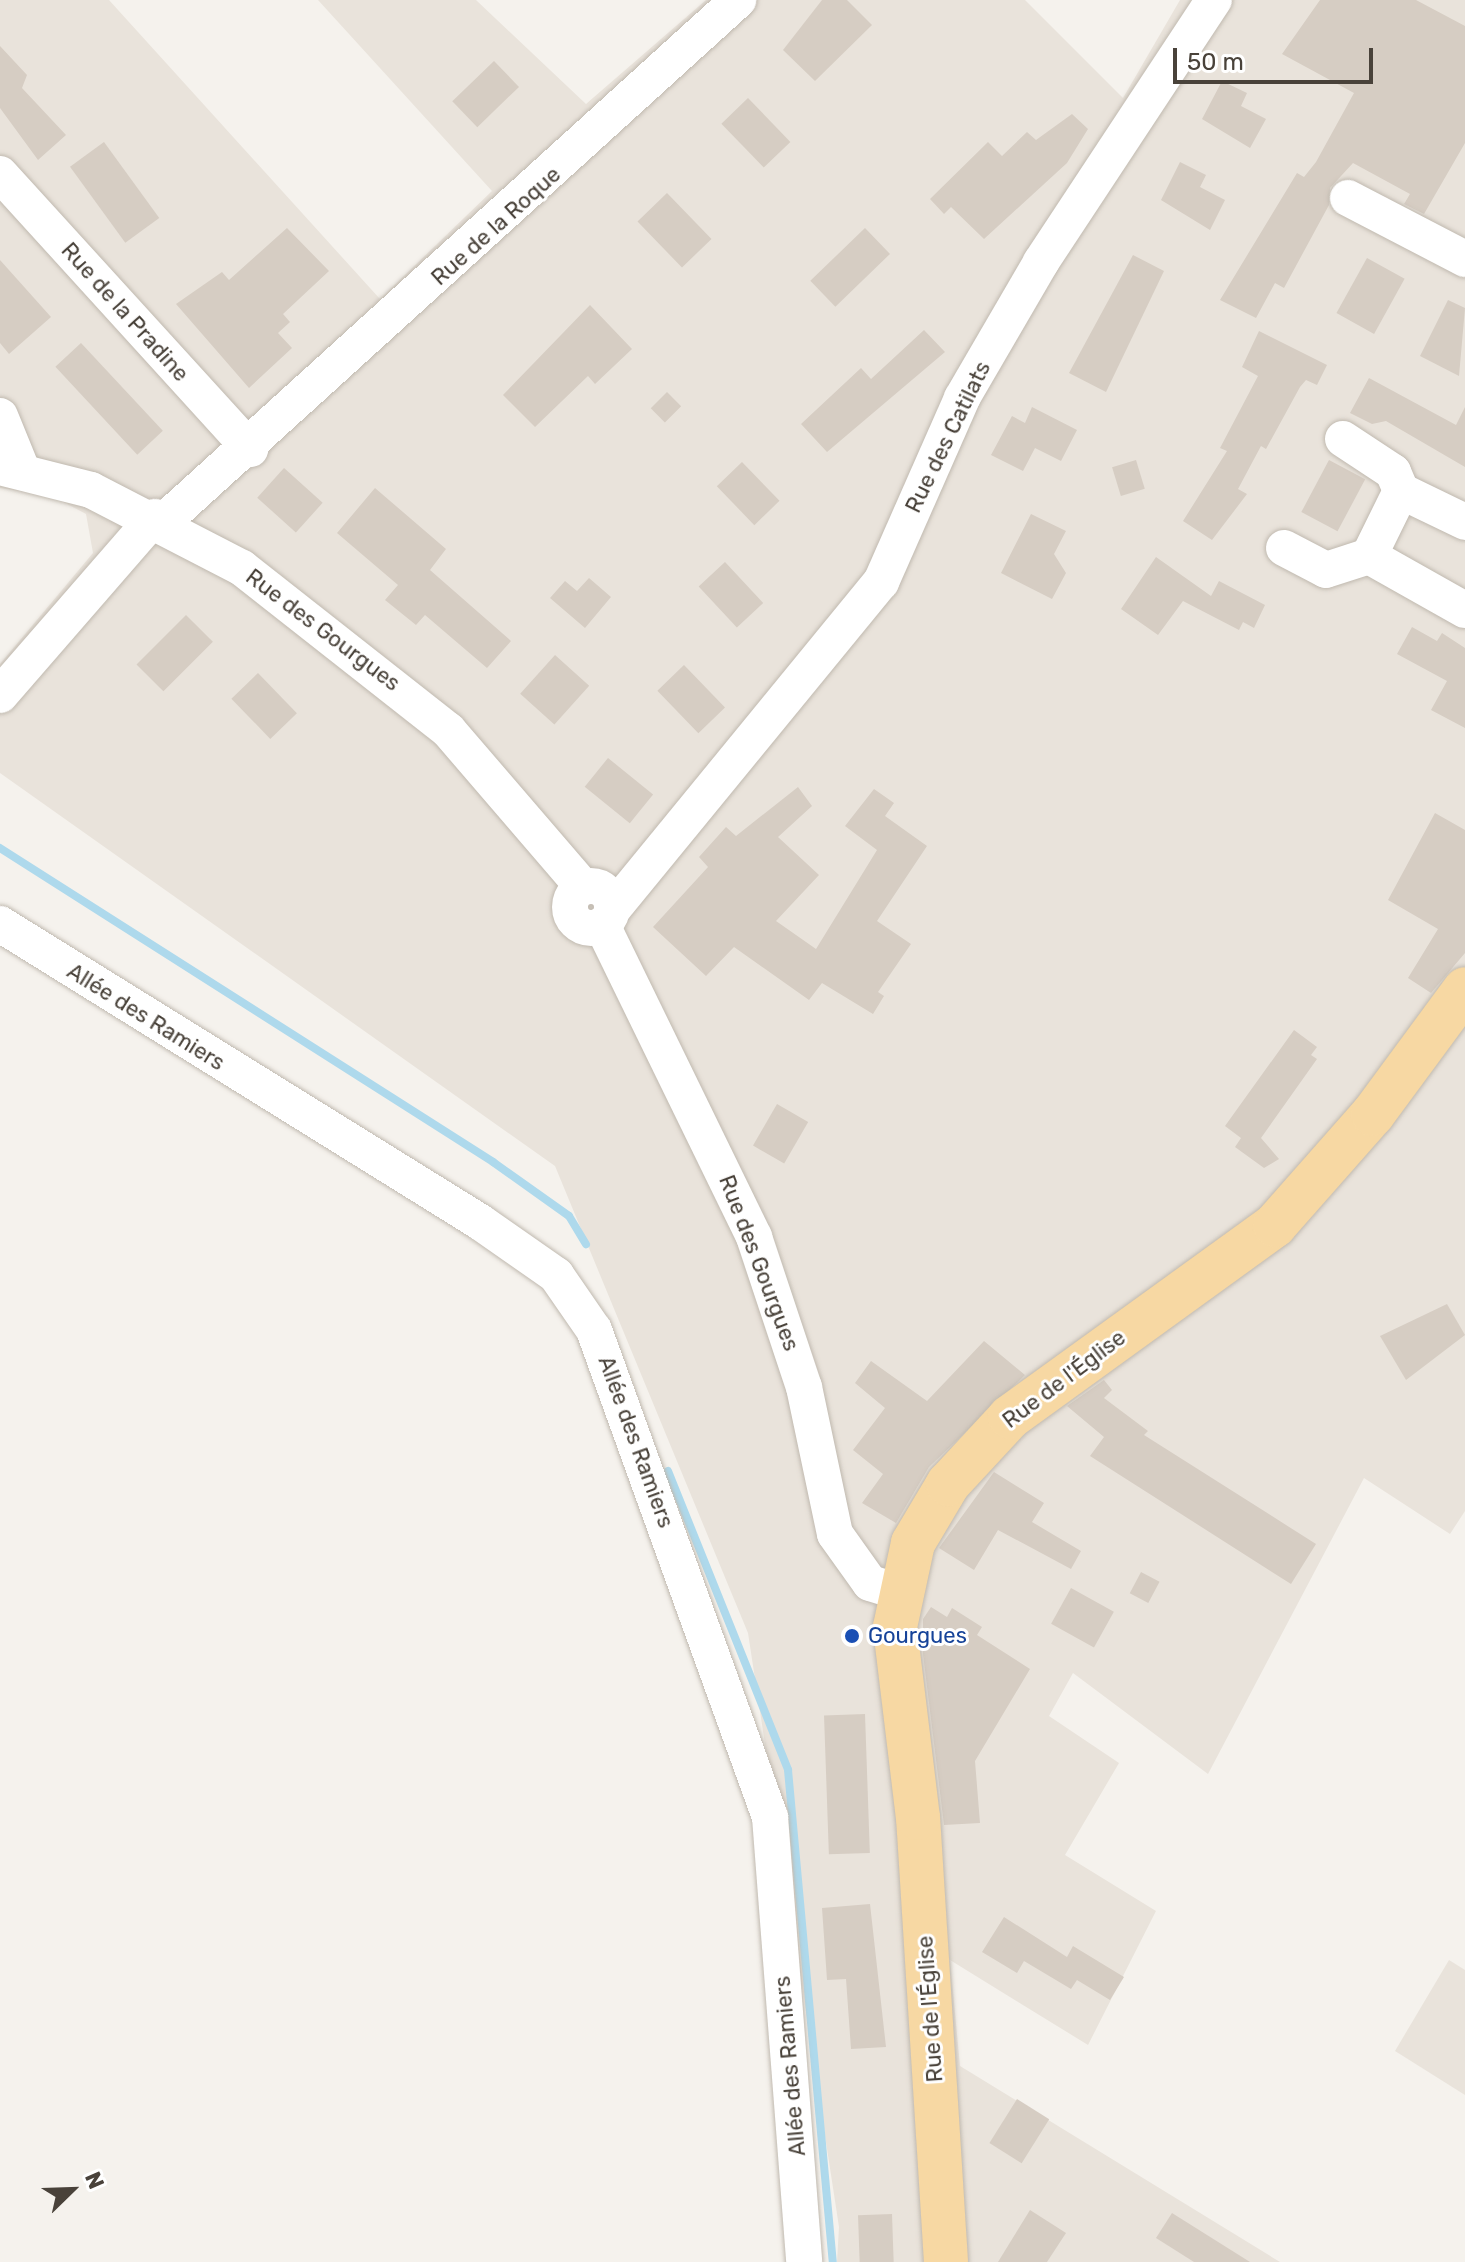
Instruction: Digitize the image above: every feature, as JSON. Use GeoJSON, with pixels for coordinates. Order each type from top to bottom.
{"type":"FeatureCollection","features":[{"type":"Feature","properties":{"kind":"main road","name":"Rue de l'Église"},"geometry":{"type":"LineString","coordinates":[[946,2262],[918,1818],[895,1627],[899,1592],[913,1543],[974,1452],[1058,1379],[1275,1225],[1330,1168],[1465,989]]}},
{"type":"Feature","properties":{"kind":"street","name":"Rue de la Roque"},"geometry":{"type":"LineString","coordinates":[[159,520],[250,449],[738,0]]}},
{"type":"Feature","properties":{"kind":"street","name":"Rue des Catilats"},"geometry":{"type":"LineString","coordinates":[[600,902],[655,852],[881,582],[962,398],[1041,262],[1214,0]]}},
{"type":"Feature","properties":{"kind":"street","name":"Rue de la Pradine"},"geometry":{"type":"LineString","coordinates":[[0,174],[250,449]]}},
{"type":"Feature","properties":{"kind":"street"},"geometry":{"type":"LineString","coordinates":[[1348,198],[1465,259]]}},
{"type":"Feature","properties":{"kind":"street"},"geometry":{"type":"LineString","coordinates":[[0,416],[11,468]]}},
{"type":"Feature","properties":{"kind":"street"},"geometry":{"type":"LineString","coordinates":[[1343,439],[1393,472],[1401,491],[1465,522]]}},
{"type":"Feature","properties":{"kind":"street","name":"Rue des Gourgues"},"geometry":{"type":"LineString","coordinates":[[11,468],[159,520],[448,730],[600,902],[754,1237],[795,1356],[835,1534],[870,1583],[899,1592]]}},
{"type":"Feature","properties":{"kind":"street"},"geometry":{"type":"LineString","coordinates":[[1284,548],[1326,570],[1369,556],[1401,491]]}},
{"type":"Feature","properties":{"kind":"street"},"geometry":{"type":"LineString","coordinates":[[0,695],[106,574],[159,520]]}},
{"type":"Feature","properties":{"kind":"street"},"geometry":{"type":"LineString","coordinates":[[1369,556],[1465,610]]}},
{"type":"Feature","properties":{"kind":"street","name":"Allée des Ramiers"},"geometry":{"type":"LineString","coordinates":[[0,924],[480,1222],[556,1275],[594,1330],[770,1817],[804,2262]]}},
{"type":"Feature","properties":{"kind":"shaded area"},"geometry":{"type":"Polygon","coordinates":[[[0,0],[109,0],[380,299],[492,191],[318,0],[476,0],[586,104],[706,0],[1025,0],[1123,98],[1180,0],[1465,0],[1465,1511],[1450,1534],[1364,1478],[1208,1774],[1073,1673],[1049,1716],[1119,1763],[1065,1855],[1156,1911],[1088,2045],[950,1960],[960,2066],[1280,2262],[837,2262],[839,2227],[748,1633],[555,1166],[0,773],[0,664],[93,553],[86,514],[52,496],[0,488],[0,0]]]}},
{"type":"Feature","properties":{"kind":"shaded area"},"geometry":{"type":"Polygon","coordinates":[[[1449,1960],[1465,1970],[1465,2095],[1395,2051],[1449,1960]]]}},
{"type":"Feature","properties":{"kind":"building"},"geometry":{"type":"Polygon","coordinates":[[[822,0],[847,0],[872,25],[815,81],[783,50],[822,0]]]}},
{"type":"Feature","properties":{"kind":"building"},"geometry":{"type":"Polygon","coordinates":[[[1320,0],[1416,0],[1465,26],[1465,143],[1424,214],[1404,204],[1410,194],[1353,163],[1330,188],[1329,205],[1284,288],[1275,283],[1256,318],[1220,300],[1297,173],[1304,177],[1316,162],[1354,93],[1282,54],[1320,0]]]}},
{"type":"Feature","properties":{"kind":"building"},"geometry":{"type":"Polygon","coordinates":[[[0,46],[27,75],[22,88],[66,135],[38,160],[0,108],[0,46]]]}},
{"type":"Feature","properties":{"kind":"building"},"geometry":{"type":"Polygon","coordinates":[[[494,61],[519,87],[477,127],[452,101],[494,61]]]}},
{"type":"Feature","properties":{"kind":"building"},"geometry":{"type":"Polygon","coordinates":[[[1222,81],[1247,93],[1241,106],[1266,119],[1250,148],[1202,119],[1222,81]]]}},
{"type":"Feature","properties":{"kind":"building"},"geometry":{"type":"Polygon","coordinates":[[[748,98],[790,142],[764,168],[721,124],[748,98]]]}},
{"type":"Feature","properties":{"kind":"building"},"geometry":{"type":"Polygon","coordinates":[[[1072,114],[1088,129],[1067,163],[984,239],[951,207],[944,214],[930,199],[988,142],[1002,156],[1027,132],[1036,140],[1072,114]]]}},
{"type":"Feature","properties":{"kind":"building"},"geometry":{"type":"Polygon","coordinates":[[[104,142],[159,218],[125,243],[70,167],[104,142]]]}},
{"type":"Feature","properties":{"kind":"building"},"geometry":{"type":"Polygon","coordinates":[[[1180,162],[1206,175],[1200,187],[1225,200],[1210,230],[1161,200],[1180,162]]]}},
{"type":"Feature","properties":{"kind":"building"},"geometry":{"type":"Polygon","coordinates":[[[667,193],[711,239],[682,268],[638,221],[667,193]]]}},
{"type":"Feature","properties":{"kind":"building"},"geometry":{"type":"Polygon","coordinates":[[[287,228],[329,271],[283,314],[290,322],[278,333],[292,348],[249,388],[176,304],[222,272],[229,280],[287,228]]]}},
{"type":"Feature","properties":{"kind":"building"},"geometry":{"type":"Polygon","coordinates":[[[865,228],[890,254],[835,307],[810,281],[865,228]]]}},
{"type":"Feature","properties":{"kind":"building"},"geometry":{"type":"Polygon","coordinates":[[[1133,255],[1164,271],[1106,392],[1069,373],[1133,255]]]}},
{"type":"Feature","properties":{"kind":"building"},"geometry":{"type":"Polygon","coordinates":[[[1367,258],[1405,279],[1374,334],[1336,313],[1367,258]]]}},
{"type":"Feature","properties":{"kind":"building"},"geometry":{"type":"Polygon","coordinates":[[[0,260],[51,317],[9,354],[0,343],[0,260]]]}},
{"type":"Feature","properties":{"kind":"building"},"geometry":{"type":"Polygon","coordinates":[[[1448,300],[1465,308],[1459,376],[1420,356],[1448,300]]]}},
{"type":"Feature","properties":{"kind":"building"},"geometry":{"type":"Polygon","coordinates":[[[590,305],[632,349],[595,384],[588,376],[535,427],[503,395],[590,305]]]}},
{"type":"Feature","properties":{"kind":"building"},"geometry":{"type":"Polygon","coordinates":[[[924,330],[945,352],[827,452],[801,424],[861,368],[871,379],[924,330]]]}},
{"type":"Feature","properties":{"kind":"building"},"geometry":{"type":"Polygon","coordinates":[[[1259,331],[1327,365],[1317,385],[1306,380],[1300,387],[1266,449],[1261,446],[1238,489],[1247,494],[1212,540],[1183,521],[1227,451],[1220,448],[1258,376],[1242,367],[1259,331]]]}},
{"type":"Feature","properties":{"kind":"building"},"geometry":{"type":"Polygon","coordinates":[[[81,343],[163,431],[137,455],[55,367],[81,343]]]}},
{"type":"Feature","properties":{"kind":"building"},"geometry":{"type":"Polygon","coordinates":[[[1369,378],[1456,425],[1465,407],[1465,467],[1386,421],[1372,424],[1350,413],[1369,378]]]}},
{"type":"Feature","properties":{"kind":"building"},"geometry":{"type":"Polygon","coordinates":[[[667,392],[681,406],[665,422],[651,408],[667,392]]]}},
{"type":"Feature","properties":{"kind":"building"},"geometry":{"type":"Polygon","coordinates":[[[1032,407],[1077,430],[1061,461],[1035,448],[1023,471],[991,455],[1012,416],[1025,423],[1032,407]]]}},
{"type":"Feature","properties":{"kind":"building"},"geometry":{"type":"Polygon","coordinates":[[[1136,460],[1145,489],[1121,496],[1112,467],[1136,460]]]}},
{"type":"Feature","properties":{"kind":"building"},"geometry":{"type":"Polygon","coordinates":[[[1329,460],[1365,479],[1338,531],[1301,512],[1329,460]]]}},
{"type":"Feature","properties":{"kind":"building"},"geometry":{"type":"Polygon","coordinates":[[[742,462],[780,501],[754,525],[717,486],[742,462]]]}},
{"type":"Feature","properties":{"kind":"building"},"geometry":{"type":"Polygon","coordinates":[[[284,468],[323,503],[296,533],[257,498],[284,468]]]}},
{"type":"Feature","properties":{"kind":"building"},"geometry":{"type":"Polygon","coordinates":[[[375,488],[446,549],[430,570],[511,641],[487,668],[425,615],[416,625],[385,600],[398,585],[337,533],[375,488]]]}},
{"type":"Feature","properties":{"kind":"building"},"geometry":{"type":"Polygon","coordinates":[[[1031,514],[1066,531],[1054,554],[1066,573],[1052,599],[1001,573],[1031,514]]]}},
{"type":"Feature","properties":{"kind":"building"},"geometry":{"type":"Polygon","coordinates":[[[1156,557],[1211,596],[1219,581],[1265,605],[1254,628],[1243,622],[1239,630],[1183,601],[1158,635],[1121,609],[1156,557]]]}},
{"type":"Feature","properties":{"kind":"building"},"geometry":{"type":"Polygon","coordinates":[[[725,562],[763,603],[737,628],[699,587],[725,562]]]}},
{"type":"Feature","properties":{"kind":"building"},"geometry":{"type":"Polygon","coordinates":[[[589,578],[611,597],[585,628],[550,598],[565,581],[577,591],[589,578]]]}},
{"type":"Feature","properties":{"kind":"building"},"geometry":{"type":"Polygon","coordinates":[[[186,615],[213,642],[163,691],[137,664],[186,615]]]}},
{"type":"Feature","properties":{"kind":"building"},"geometry":{"type":"Polygon","coordinates":[[[1412,627],[1437,641],[1442,633],[1465,648],[1465,728],[1431,710],[1447,681],[1397,654],[1412,627]]]}},
{"type":"Feature","properties":{"kind":"building"},"geometry":{"type":"Polygon","coordinates":[[[555,655],[589,686],[554,724],[520,694],[555,655]]]}},
{"type":"Feature","properties":{"kind":"building"},"geometry":{"type":"Polygon","coordinates":[[[684,665],[725,707],[698,733],[657,691],[684,665]]]}},
{"type":"Feature","properties":{"kind":"building"},"geometry":{"type":"Polygon","coordinates":[[[258,673],[297,713],[270,739],[231,699],[258,673]]]}},
{"type":"Feature","properties":{"kind":"building"},"geometry":{"type":"Polygon","coordinates":[[[608,758],[653,795],[630,823],[585,787],[608,758]]]}},
{"type":"Feature","properties":{"kind":"building"},"geometry":{"type":"Polygon","coordinates":[[[798,787],[812,806],[778,837],[819,875],[776,921],[816,949],[877,850],[845,826],[874,789],[894,803],[885,816],[927,846],[877,921],[911,944],[878,992],[884,996],[873,1014],[822,983],[809,1000],[734,947],[706,976],[653,927],[708,867],[699,857],[726,827],[736,836],[798,787]]]}},
{"type":"Feature","properties":{"kind":"building"},"geometry":{"type":"Polygon","coordinates":[[[1435,813],[1465,830],[1465,953],[1431,993],[1408,978],[1438,929],[1388,900],[1435,813]]]}},
{"type":"Feature","properties":{"kind":"building"},"geometry":{"type":"Polygon","coordinates":[[[1294,1030],[1317,1047],[1311,1055],[1317,1059],[1261,1138],[1279,1159],[1264,1168],[1235,1147],[1241,1138],[1225,1126],[1294,1030]]]}},
{"type":"Feature","properties":{"kind":"building"},"geometry":{"type":"Polygon","coordinates":[[[777,1104],[808,1122],[784,1164],[753,1146],[777,1104]]]}},
{"type":"Feature","properties":{"kind":"building"},"geometry":{"type":"Polygon","coordinates":[[[1447,1304],[1465,1335],[1406,1380],[1380,1336],[1447,1304]]]}},
{"type":"Feature","properties":{"kind":"building"},"geometry":{"type":"Polygon","coordinates":[[[984,1341],[1025,1375],[929,1467],[896,1523],[862,1503],[883,1474],[853,1450],[885,1408],[855,1383],[871,1361],[927,1401],[984,1341]]]}},
{"type":"Feature","properties":{"kind":"building"},"geometry":{"type":"Polygon","coordinates":[[[1104,1380],[1112,1390],[1104,1398],[1148,1431],[1144,1435],[1316,1544],[1291,1584],[1090,1456],[1104,1437],[1067,1406],[1104,1380]]]}},
{"type":"Feature","properties":{"kind":"building"},"geometry":{"type":"Polygon","coordinates":[[[994,1472],[1044,1503],[1032,1522],[1081,1551],[1071,1569],[998,1530],[974,1570],[939,1548],[994,1472]]]}},
{"type":"Feature","properties":{"kind":"building"},"geometry":{"type":"Polygon","coordinates":[[[1141,1572],[1160,1582],[1148,1603],[1130,1593],[1141,1572]]]}},
{"type":"Feature","properties":{"kind":"building"},"geometry":{"type":"Polygon","coordinates":[[[1071,1588],[1114,1612],[1094,1648],[1051,1624],[1071,1588]]]}},
{"type":"Feature","properties":{"kind":"building"},"geometry":{"type":"Polygon","coordinates":[[[931,1607],[947,1617],[952,1608],[982,1627],[977,1635],[1030,1669],[975,1761],[980,1823],[944,1825],[923,1654],[923,1619],[931,1607]]]}},
{"type":"Feature","properties":{"kind":"building"},"geometry":{"type":"Polygon","coordinates":[[[865,1714],[870,1853],[829,1854],[824,1715],[865,1714]]]}},
{"type":"Feature","properties":{"kind":"building"},"geometry":{"type":"Polygon","coordinates":[[[870,1904],[886,2047],[851,2049],[846,1979],[827,1980],[822,1908],[870,1904]]]}},
{"type":"Feature","properties":{"kind":"building"},"geometry":{"type":"Polygon","coordinates":[[[1004,1917],[1067,1957],[1073,1946],[1124,1977],[1110,2000],[1077,1980],[1071,1989],[1024,1961],[1017,1973],[982,1952],[1004,1917]]]}},
{"type":"Feature","properties":{"kind":"building"},"geometry":{"type":"Polygon","coordinates":[[[1017,2099],[1049,2119],[1022,2163],[989,2143],[1017,2099]]]}},
{"type":"Feature","properties":{"kind":"building"},"geometry":{"type":"Polygon","coordinates":[[[1030,2210],[1066,2233],[1047,2262],[998,2262],[1030,2210]]]}},
{"type":"Feature","properties":{"kind":"building"},"geometry":{"type":"Polygon","coordinates":[[[1172,2213],[1250,2262],[1194,2262],[1156,2238],[1172,2213]]]}},
{"type":"Feature","properties":{"kind":"building"},"geometry":{"type":"Polygon","coordinates":[[[892,2214],[894,2262],[860,2262],[858,2215],[892,2214]]]}},
{"type":"Feature","properties":{"kind":"waterway"},"geometry":{"type":"LineString","coordinates":[[0,848],[493,1162],[569,1216],[586,1244]]}},
{"type":"Feature","properties":{"kind":"waterway"},"geometry":{"type":"LineString","coordinates":[[668,1471],[788,1770],[833,2262]]}},
{"type":"Feature","properties":{"kind":"place","name":"Gourgues"},"geometry":{"type":"Point","coordinates":[852,1636]}}]}
